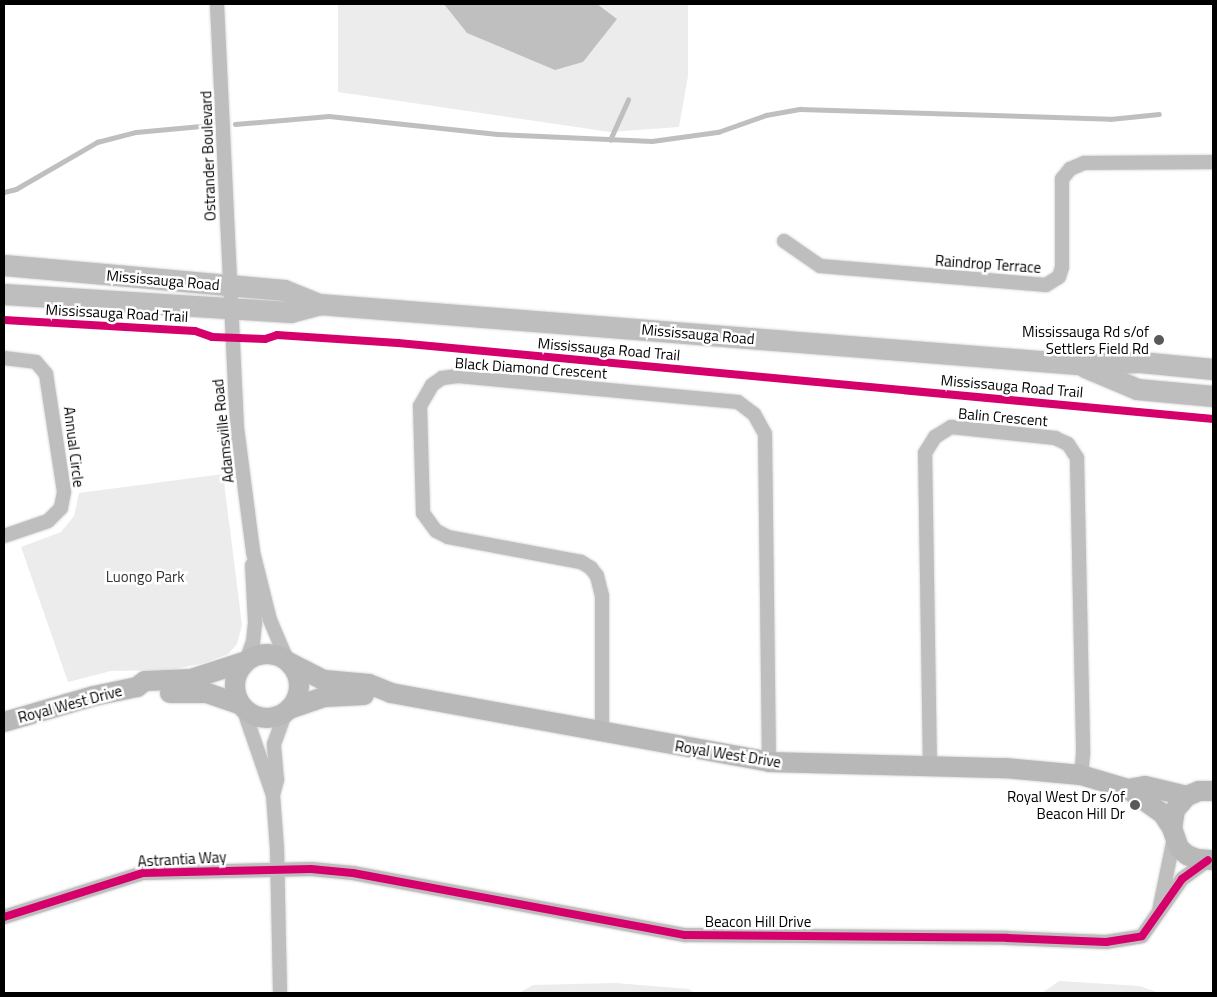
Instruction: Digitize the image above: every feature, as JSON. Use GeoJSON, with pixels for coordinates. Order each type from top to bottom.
{"type":"FeatureCollection","features":[{"type":"Feature","properties":{"kind":"main road","name":"Mississauga Road"},"geometry":{"type":"LineString","coordinates":[[4,265],[229,296],[290,312],[319,304],[1078,364],[1140,362],[1213,369]]}},
{"type":"Feature","properties":{"kind":"main road","name":"Mississauga Road"},"geometry":{"type":"LineString","coordinates":[[4,294],[229,296]]}},
{"type":"Feature","properties":{"kind":"main road","name":"Mississauga Road"},"geometry":{"type":"LineString","coordinates":[[1078,364],[1137,389],[1213,396]]}},
{"type":"Feature","properties":{"kind":"street","name":"Ostrander Boulevard"},"geometry":{"type":"LineString","coordinates":[[217,4],[229,296]]}},
{"type":"Feature","properties":{"kind":"street","name":"Raindrop Terrace"},"geometry":{"type":"LineString","coordinates":[[784,240],[820,266],[1046,285],[1059,277],[1062,267],[1062,179],[1070,169],[1084,164],[1213,162]]}},
{"type":"Feature","properties":{"kind":"street","name":"Adamsville Road"},"geometry":{"type":"LineString","coordinates":[[229,296],[237,428],[253,552],[270,620],[288,662]]}},
{"type":"Feature","properties":{"kind":"street","name":"Annual Circle"},"geometry":{"type":"LineString","coordinates":[[4,358],[36,362],[46,374],[64,492],[61,508],[48,522],[4,536]]}},
{"type":"Feature","properties":{"kind":"street","name":"Black Diamond Crescent"},"geometry":{"type":"LineString","coordinates":[[602,732],[602,596],[597,576],[591,568],[582,562],[448,538],[436,532],[423,513],[420,406],[432,385],[442,378],[458,376],[738,402],[754,414],[765,434],[769,762]]}},
{"type":"Feature","properties":{"kind":"street","name":"Balin Crescent"},"geometry":{"type":"LineString","coordinates":[[930,767],[925,453],[935,437],[951,427],[1055,438],[1068,444],[1077,458],[1084,754],[1081,775]]}},
{"type":"Feature","properties":{"kind":"street","name":"Adamsville Road"},"geometry":{"type":"LineString","coordinates":[[245,662],[253,642],[254,622],[251,591],[253,552]]}},
{"type":"Feature","properties":{"kind":"street"},"geometry":{"type":"LineString","coordinates":[[273,795],[277,780],[274,744],[288,710],[296,701],[299,686],[288,662],[272,654],[262,653],[245,662],[235,678],[235,696],[241,706],[273,795],[278,869],[280,993]]}},
{"type":"Feature","properties":{"kind":"street","name":"Royal West Drive"},"geometry":{"type":"LineString","coordinates":[[4,722],[94,696],[137,687],[145,681],[207,676],[245,662]]}},
{"type":"Feature","properties":{"kind":"street","name":"Royal West Drive"},"geometry":{"type":"LineString","coordinates":[[288,662],[324,680],[369,684],[390,693],[769,762],[1005,768],[1081,775],[1128,788],[1164,814],[1173,833],[1187,854],[1210,860]]}},
{"type":"Feature","properties":{"kind":"street","name":"Royal West Drive"},"geometry":{"type":"LineString","coordinates":[[137,687],[147,692],[207,693],[241,706]]}},
{"type":"Feature","properties":{"kind":"street","name":"Royal West Drive"},"geometry":{"type":"LineString","coordinates":[[288,710],[324,697],[390,693]]}},
{"type":"Feature","properties":{"kind":"street"},"geometry":{"type":"LineString","coordinates":[[241,706],[263,718],[288,710]]}},
{"type":"Feature","properties":{"kind":"street","name":"Royal West Drive"},"geometry":{"type":"LineString","coordinates":[[1128,788],[1145,786],[1203,790]]}},
{"type":"Feature","properties":{"kind":"street"},"geometry":{"type":"LineString","coordinates":[[1173,833],[1175,810],[1203,790]]}},
{"type":"Feature","properties":{"kind":"street","name":"Beacon Hill Drive"},"geometry":{"type":"LineString","coordinates":[[1158,914],[1173,833]]}},
{"type":"Feature","properties":{"kind":"street","name":"Beacon Hill Drive"},"geometry":{"type":"LineString","coordinates":[[278,869],[353,873],[685,935],[1007,938],[1097,943],[1142,936],[1192,869],[1210,860]]}},
{"type":"Feature","properties":{"kind":"street","name":"Astrantia Way"},"geometry":{"type":"LineString","coordinates":[[4,917],[143,873],[278,869]]}},
{"type":"Feature","properties":{"kind":"green space"},"geometry":{"type":"Polygon","coordinates":[[[338,4],[688,4],[688,76],[679,127],[610,132],[338,92],[338,4]]]}},
{"type":"Feature","properties":{"kind":"green space","name":"Luongo Park"},"geometry":{"type":"Polygon","coordinates":[[[223,474],[242,625],[237,644],[228,654],[204,663],[169,670],[111,671],[68,682],[21,547],[61,532],[74,516],[79,493],[223,474]]]}},
{"type":"Feature","properties":{"kind":"green space"},"geometry":{"type":"Polygon","coordinates":[[[1059,981],[1140,986],[1159,993],[1042,993],[1059,981]]]}},
{"type":"Feature","properties":{"kind":"green space"},"geometry":{"type":"Polygon","coordinates":[[[615,983],[689,989],[694,993],[519,993],[533,985],[615,983]]]}},
{"type":"Feature","properties":{"kind":"shaded area"},"geometry":{"type":"Polygon","coordinates":[[[444,4],[597,4],[617,19],[583,62],[555,70],[467,33],[444,4]]]}},
{"type":"Feature","properties":{"kind":"waterway"},"geometry":{"type":"LineString","coordinates":[[610,140],[628,100]]}},
{"type":"Feature","properties":{"kind":"waterway"},"geometry":{"type":"LineString","coordinates":[[235,124],[329,116],[497,134],[652,141],[718,132],[766,115],[800,109],[1110,119],[1159,114]]}},
{"type":"Feature","properties":{"kind":"waterway"},"geometry":{"type":"LineString","coordinates":[[4,192],[16,189],[97,142],[136,132],[212,125]]}},
{"type":"Feature","properties":{"kind":"cycle path","name":"Mississauga Road Trail"},"geometry":{"type":"LineString","coordinates":[[4,320],[195,331],[212,337],[265,339],[277,335],[398,343],[1213,419]]}},
{"type":"Feature","properties":{"kind":"cycle path"},"geometry":{"type":"LineString","coordinates":[[4,917],[143,873],[311,869],[353,873],[685,935],[1007,938],[1106,942],[1142,936],[1182,879],[1208,860]]}},
{"type":"Feature","properties":{"kind":"place","name":"Mississauga Rd s/of Settlers Field Rd"},"geometry":{"type":"Point","coordinates":[1159,340]}},
{"type":"Feature","properties":{"kind":"place","name":"Royal West Dr s/of Beacon Hill Dr"},"geometry":{"type":"Point","coordinates":[1135,805]}}]}
